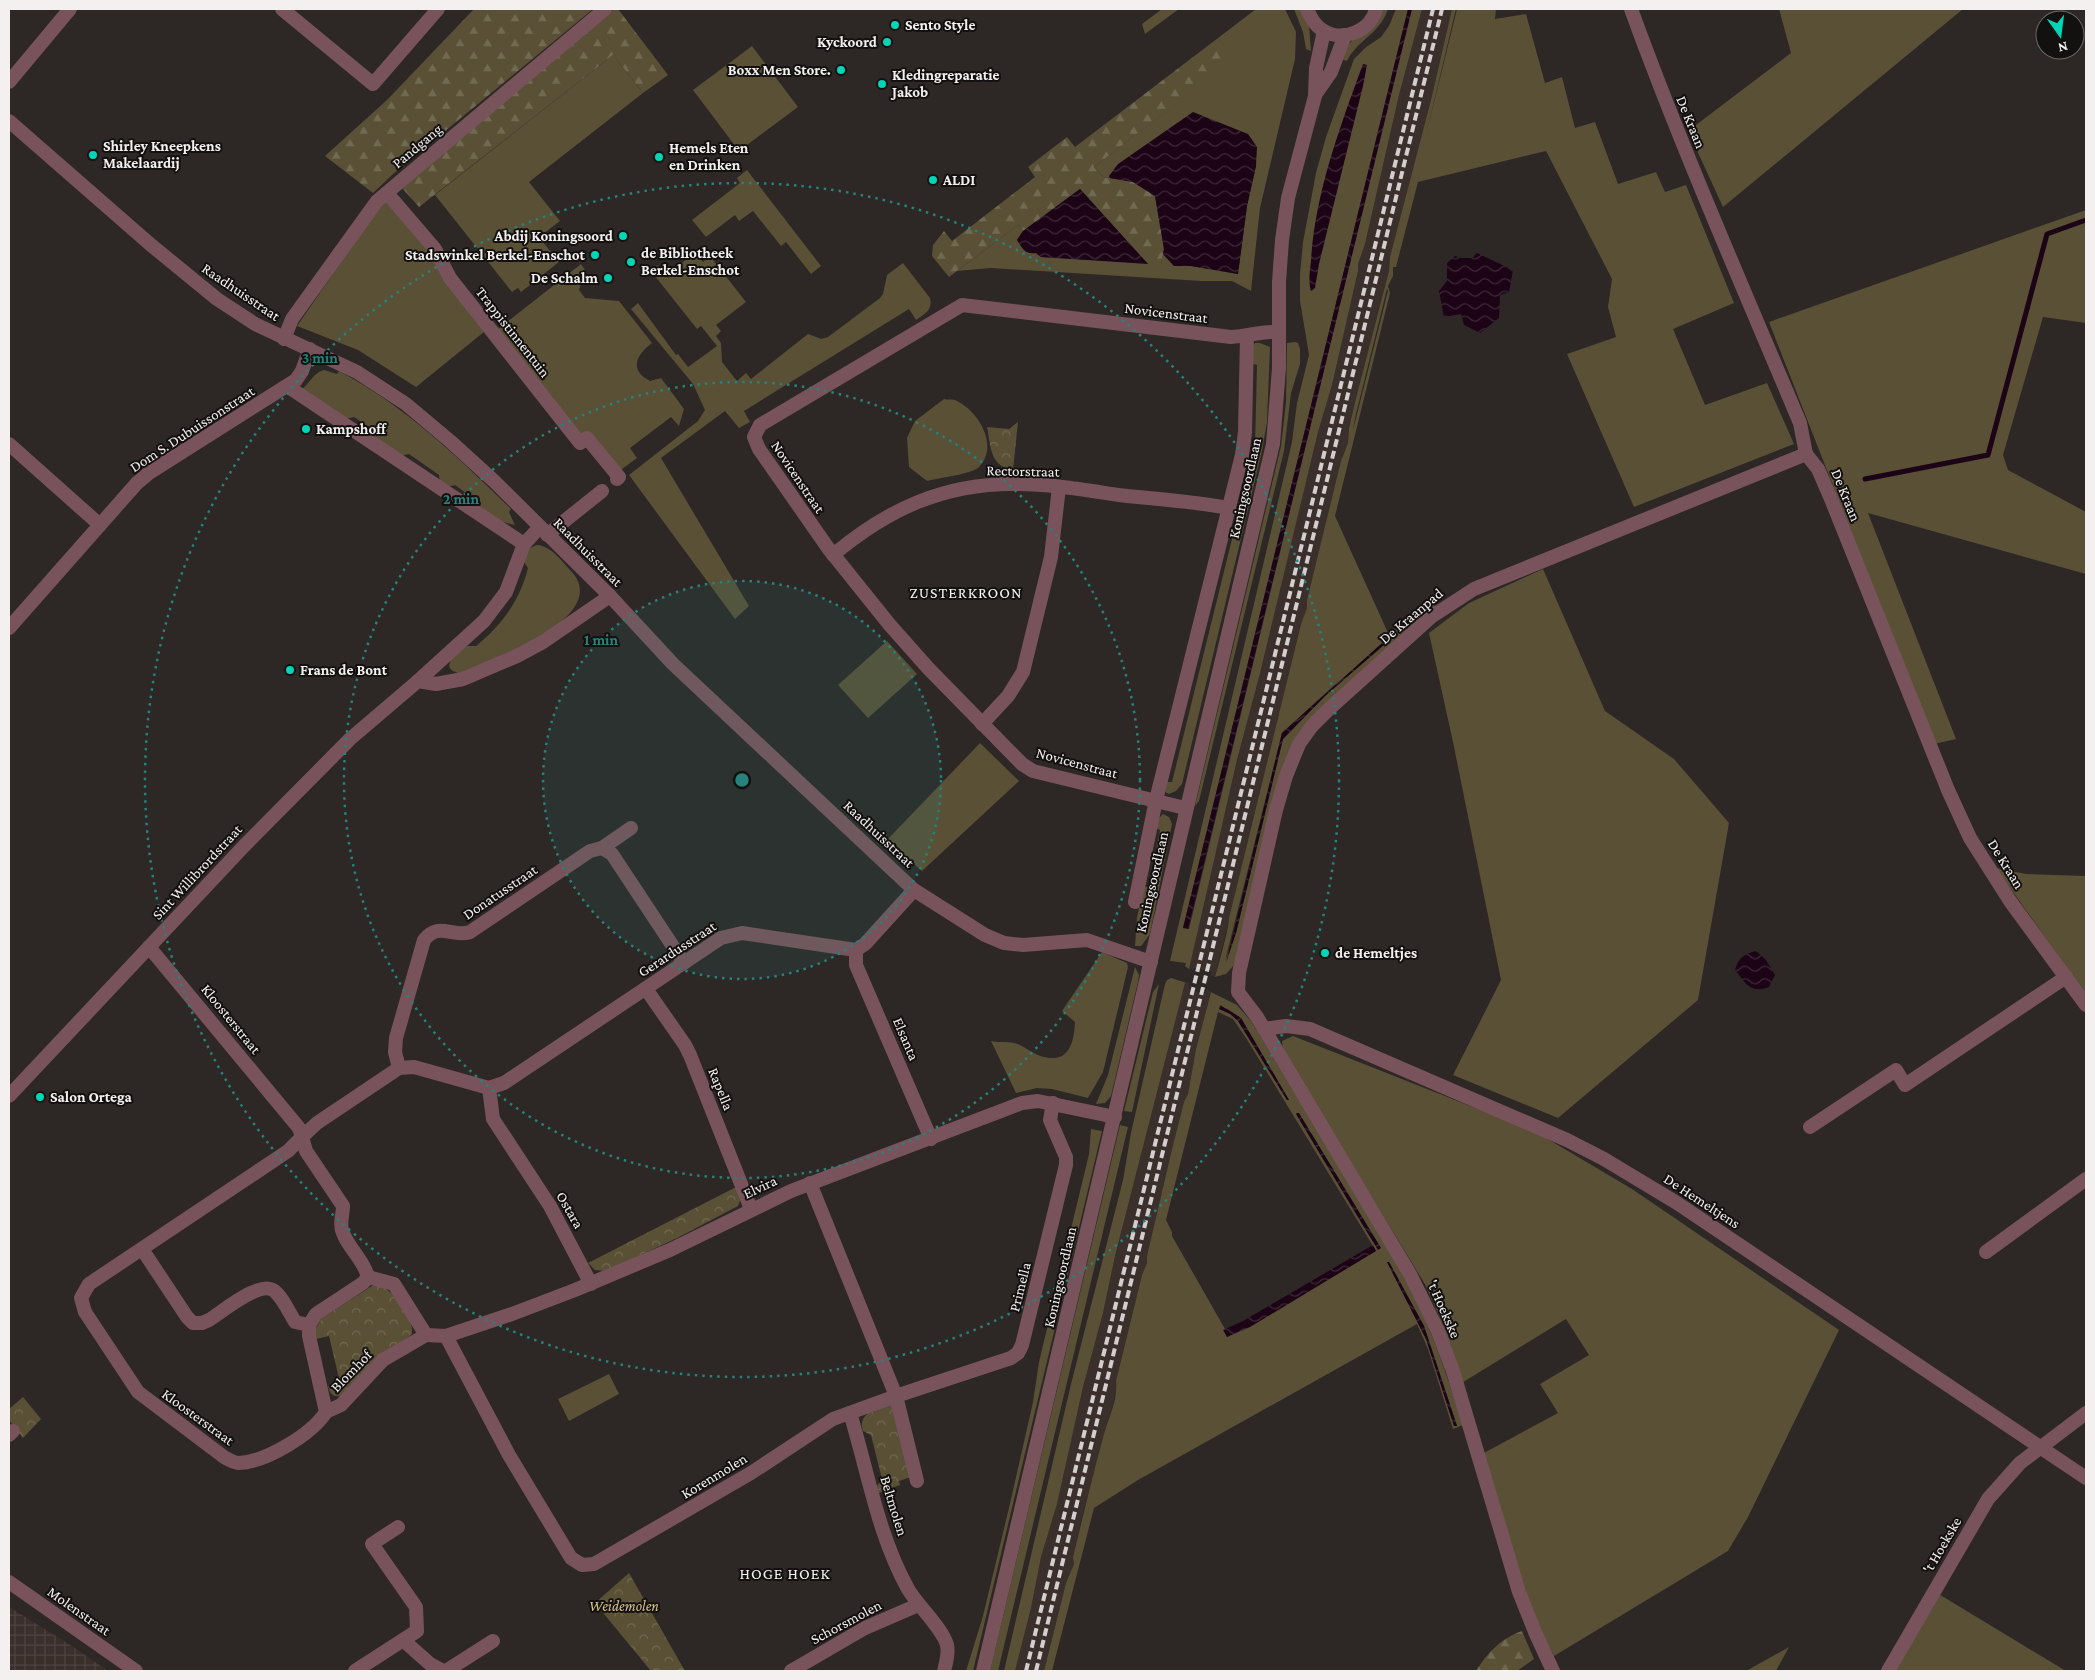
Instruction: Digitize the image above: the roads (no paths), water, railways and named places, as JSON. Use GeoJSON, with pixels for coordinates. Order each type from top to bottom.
{"type":"FeatureCollection","features":[{"type":"Feature","properties":{"kind":"street"},"geometry":{"type":"LineString","coordinates":[[9,82],[70,9]]}},
{"type":"Feature","properties":{"kind":"street"},"geometry":{"type":"LineString","coordinates":[[282,9],[373,84],[438,9]]}},
{"type":"Feature","properties":{"kind":"street","name":"Pandgang"},"geometry":{"type":"LineString","coordinates":[[284,339],[292,319],[377,201],[604,9]]}},
{"type":"Feature","properties":{"kind":"street"},"geometry":{"type":"LineString","coordinates":[[1307,9],[1313,21],[1324,31],[1334,35],[1345,36],[1358,32],[1368,24],[1376,9]]}},
{"type":"Feature","properties":{"kind":"street","name":"De Kraan"},"geometry":{"type":"LineString","coordinates":[[1630,9],[1690,162],[1800,423],[1806,454],[1818,469],[1930,749],[1970,838],[2010,901],[2086,1006]]}},
{"type":"Feature","properties":{"kind":"street","name":"Koningsoordlaan"},"geometry":{"type":"LineString","coordinates":[[983,1671],[1272,444],[1277,408],[1279,282],[1282,240],[1288,198],[1315,96],[1318,56],[1324,31]]}},
{"type":"Feature","properties":{"kind":"street","name":"Koningsoordlaan"},"geometry":{"type":"LineString","coordinates":[[1315,96],[1331,72],[1345,36]]}},
{"type":"Feature","properties":{"kind":"street","name":"Raadhuisstraat"},"geometry":{"type":"LineString","coordinates":[[9,121],[151,246],[217,298],[255,324],[357,372],[406,404],[494,480],[610,596],[673,664],[914,890],[985,935],[1004,943],[1023,945],[1087,940],[1151,962]]}},
{"type":"Feature","properties":{"kind":"street","name":"Trappistinnentuin"},"geometry":{"type":"LineString","coordinates":[[387,192],[435,249],[450,278],[580,443],[587,438],[618,478]]}},
{"type":"Feature","properties":{"kind":"street","name":"Novicenstraat"},"geometry":{"type":"LineString","coordinates":[[1186,808],[1033,771],[1012,755],[896,632],[833,555],[759,450],[754,437],[760,425],[962,305],[1232,337],[1247,336],[1263,331],[1279,332]]}},
{"type":"Feature","properties":{"kind":"street","name":"Koningsoordlaan"},"geometry":{"type":"LineString","coordinates":[[1136,902],[1156,800],[1242,455],[1245,432],[1247,336]]}},
{"type":"Feature","properties":{"kind":"street","name":"Dom S. Dubuissonstraat"},"geometry":{"type":"LineString","coordinates":[[9,628],[137,483],[149,473],[296,380],[302,371],[310,349]]}},
{"type":"Feature","properties":{"kind":"street"},"geometry":{"type":"LineString","coordinates":[[287,386],[524,544]]}},
{"type":"Feature","properties":{"kind":"street"},"geometry":{"type":"LineString","coordinates":[[9,444],[100,525]]}},
{"type":"Feature","properties":{"kind":"street","name":"De Kraanpad"},"geometry":{"type":"LineString","coordinates":[[1238,992],[1237,981],[1241,963],[1276,810],[1286,776],[1299,744],[1312,726],[1329,709],[1431,617],[1474,589],[1806,454]]}},
{"type":"Feature","properties":{"kind":"street","name":"Rectorstraat"},"geometry":{"type":"LineString","coordinates":[[833,555],[868,528],[900,509],[924,499],[976,486],[1016,484],[1059,486],[1228,508]]}},
{"type":"Feature","properties":{"kind":"street"},"geometry":{"type":"LineString","coordinates":[[982,724],[1008,696],[1023,672],[1051,557],[1059,486]]}},
{"type":"Feature","properties":{"kind":"street","name":"Sint Willibrordstraat"},"geometry":{"type":"LineString","coordinates":[[9,1096],[244,846],[350,739],[484,621],[506,592],[524,544],[602,491]]}},
{"type":"Feature","properties":{"kind":"street"},"geometry":{"type":"LineString","coordinates":[[418,681],[436,684],[463,679],[517,656],[543,642],[610,596]]}},
{"type":"Feature","properties":{"kind":"street","name":"Donatusstraat"},"geometry":{"type":"LineString","coordinates":[[399,1068],[395,1052],[396,1038],[424,940],[430,932],[442,930],[463,935],[470,932],[590,851],[602,848],[631,828]]}},
{"type":"Feature","properties":{"kind":"street"},"geometry":{"type":"LineString","coordinates":[[602,848],[612,854],[684,963]]}},
{"type":"Feature","properties":{"kind":"street"},"geometry":{"type":"LineString","coordinates":[[856,950],[865,944],[914,890]]}},
{"type":"Feature","properties":{"kind":"street","name":"Gerardusstraat"},"geometry":{"type":"LineString","coordinates":[[489,1088],[504,1083],[721,938],[742,932],[856,950]]}},
{"type":"Feature","properties":{"kind":"street","name":"Kloosterstraat"},"geometry":{"type":"LineString","coordinates":[[149,947],[299,1128],[306,1151],[343,1206],[342,1232],[366,1268],[368,1277]]}},
{"type":"Feature","properties":{"kind":"street","name":"Elsanta"},"geometry":{"type":"LineString","coordinates":[[856,950],[856,965],[931,1139]]}},
{"type":"Feature","properties":{"kind":"street"},"geometry":{"type":"LineString","coordinates":[[1810,1127],[1896,1070],[1905,1084],[2066,977]]}},
{"type":"Feature","properties":{"kind":"street","name":"Rapella"},"geometry":{"type":"LineString","coordinates":[[646,988],[685,1045],[751,1209]]}},
{"type":"Feature","properties":{"kind":"street","name":"'t Hoekske"},"geometry":{"type":"LineString","coordinates":[[1238,992],[1264,1029],[1410,1274],[1437,1328],[1453,1372],[1520,1592],[1535,1632],[1553,1671]]}},
{"type":"Feature","properties":{"kind":"street","name":"De Hemeltjens"},"geometry":{"type":"LineString","coordinates":[[1264,1029],[1286,1026],[1310,1029],[1568,1140],[1604,1159],[1677,1203],[2086,1478]]}},
{"type":"Feature","properties":{"kind":"street"},"geometry":{"type":"LineString","coordinates":[[302,1137],[317,1123],[399,1068],[414,1067],[489,1088]]}},
{"type":"Feature","properties":{"kind":"street","name":"Ostara"},"geometry":{"type":"LineString","coordinates":[[489,1088],[493,1120],[550,1206],[591,1284]]}},
{"type":"Feature","properties":{"kind":"street","name":"Elvira"},"geometry":{"type":"LineString","coordinates":[[426,1335],[446,1336],[512,1314],[591,1284],[670,1250],[751,1209],[810,1183],[931,1139],[1022,1103],[1038,1101],[1053,1103],[1115,1117]]}},
{"type":"Feature","properties":{"kind":"street","name":"Primella"},"geometry":{"type":"LineString","coordinates":[[896,1396],[1011,1358],[1018,1353],[1022,1345],[1066,1165],[1066,1157],[1050,1120],[1053,1103]]}},
{"type":"Feature","properties":{"kind":"street","name":"Kloosterstraat"},"geometry":{"type":"LineString","coordinates":[[302,1137],[288,1151],[89,1284],[81,1298],[85,1312],[144,1398],[224,1457],[236,1463],[250,1461],[286,1445],[319,1423],[326,1412]]}},
{"type":"Feature","properties":{"kind":"street"},"geometry":{"type":"LineString","coordinates":[[1986,1252],[2086,1179]]}},
{"type":"Feature","properties":{"kind":"street"},"geometry":{"type":"LineString","coordinates":[[810,1183],[896,1396]]}},
{"type":"Feature","properties":{"kind":"street"},"geometry":{"type":"LineString","coordinates":[[142,1248],[187,1317],[193,1323],[202,1323],[209,1320],[257,1289],[267,1287],[275,1291],[295,1322],[309,1325]]}},
{"type":"Feature","properties":{"kind":"street"},"geometry":{"type":"LineString","coordinates":[[326,1412],[309,1336],[309,1325],[316,1314],[363,1283],[368,1277],[394,1284],[426,1335]]}},
{"type":"Feature","properties":{"kind":"street","name":"Blomhof"},"geometry":{"type":"LineString","coordinates":[[326,1412],[341,1405],[383,1360],[426,1335]]}},
{"type":"Feature","properties":{"kind":"street","name":"Korenmolen"},"geometry":{"type":"LineString","coordinates":[[446,1336],[524,1481],[571,1558],[582,1565],[594,1564],[751,1474],[833,1419],[896,1396]]}},
{"type":"Feature","properties":{"kind":"street","name":"Beltmolen"},"geometry":{"type":"LineString","coordinates":[[896,1396],[917,1481]]}},
{"type":"Feature","properties":{"kind":"street","name":"Beltmolen"},"geometry":{"type":"LineString","coordinates":[[850,1413],[882,1528],[900,1573],[918,1605],[930,1618],[947,1644],[948,1654],[944,1671]]}},
{"type":"Feature","properties":{"kind":"street","name":"'t Hoekske"},"geometry":{"type":"LineString","coordinates":[[1888,1671],[1988,1499],[2020,1463],[2086,1413]]}},
{"type":"Feature","properties":{"kind":"street"},"geometry":{"type":"LineString","coordinates":[[355,1671],[417,1631],[416,1607],[372,1544],[398,1527]]}},
{"type":"Feature","properties":{"kind":"street","name":"Molenstraat"},"geometry":{"type":"LineString","coordinates":[[9,1582],[136,1670]]}},
{"type":"Feature","properties":{"kind":"street","name":"Schorsmolen"},"geometry":{"type":"LineString","coordinates":[[791,1671],[865,1628],[918,1605]]}},
{"type":"Feature","properties":{"kind":"street"},"geometry":{"type":"LineString","coordinates":[[403,1640],[430,1664],[445,1671],[493,1641]]}},
{"type":"Feature","properties":{"kind":"water"},"geometry":{"type":"Polygon","coordinates":[[[1408,9],[1412,9],[1188,929],[1183,928],[1185,920],[1408,9]]]}},
{"type":"Feature","properties":{"kind":"water"},"geometry":{"type":"Polygon","coordinates":[[[1363,64],[1367,65],[1363,86],[1319,264],[1315,288],[1311,291],[1310,276],[1313,236],[1323,185],[1337,136],[1363,64]]]}},
{"type":"Feature","properties":{"kind":"water"},"geometry":{"type":"Polygon","coordinates":[[[1193,112],[1248,134],[1257,147],[1256,166],[1247,206],[1238,274],[1191,266],[1174,266],[1163,254],[1164,249],[1155,196],[1133,182],[1110,178],[1109,176],[1118,164],[1193,112]]]}},
{"type":"Feature","properties":{"kind":"water"},"geometry":{"type":"Polygon","coordinates":[[[1080,189],[1148,264],[1041,257],[1036,253],[1026,252],[1022,248],[1017,240],[1023,231],[1080,189]]]}},
{"type":"Feature","properties":{"kind":"water"},"geometry":{"type":"Polygon","coordinates":[[[1477,253],[1513,270],[1509,292],[1500,295],[1499,318],[1480,333],[1464,325],[1461,314],[1444,317],[1439,291],[1447,281],[1447,263],[1455,256],[1472,258],[1477,253]]]}},
{"type":"Feature","properties":{"kind":"water"},"geometry":{"type":"Polygon","coordinates":[[[1382,643],[1384,645],[1325,696],[1283,739],[1236,933],[1226,963],[1282,733],[1382,643]]]}},
{"type":"Feature","properties":{"kind":"water"},"geometry":{"type":"Polygon","coordinates":[[[1756,951],[1766,960],[1775,975],[1769,987],[1762,989],[1749,986],[1735,970],[1742,957],[1756,951]]]}},
{"type":"Feature","properties":{"kind":"water"},"geometry":{"type":"Polygon","coordinates":[[[1220,1005],[1241,1018],[1289,1100],[1287,1100],[1238,1021],[1230,1014],[1219,1009],[1220,1005]]]}},
{"type":"Feature","properties":{"kind":"water"},"geometry":{"type":"Polygon","coordinates":[[[1299,1113],[1381,1248],[1378,1250],[1296,1114],[1299,1113]]]}},
{"type":"Feature","properties":{"kind":"water"},"geometry":{"type":"Polygon","coordinates":[[[1373,1245],[1376,1251],[1250,1327],[1227,1337],[1223,1330],[1243,1321],[1373,1245]]]}},
{"type":"Feature","properties":{"kind":"water"},"geometry":{"type":"Polygon","coordinates":[[[1387,1262],[1389,1262],[1424,1326],[1457,1426],[1454,1426],[1426,1339],[1387,1262]]]}},
{"type":"Feature","properties":{"kind":"waterway"},"geometry":{"type":"LineString","coordinates":[[1865,479],[1988,455],[2047,234],[2086,220]]}},
{"type":"Feature","properties":{"kind":"railway"},"geometry":{"type":"LineString","coordinates":[[1026,1671],[1433,9]]}},
{"type":"Feature","properties":{"kind":"railway"},"geometry":{"type":"LineString","coordinates":[[1036,1671],[1442,9]]}},
{"type":"Feature","properties":{"kind":"place","name":"Sento Style"},"geometry":{"type":"Point","coordinates":[895,25]}},
{"type":"Feature","properties":{"kind":"place","name":"Kyckoord"},"geometry":{"type":"Point","coordinates":[887,42]}},
{"type":"Feature","properties":{"kind":"place","name":"Boxx Men Store."},"geometry":{"type":"Point","coordinates":[841,70]}},
{"type":"Feature","properties":{"kind":"place","name":"Kledingreparatie Jakob"},"geometry":{"type":"Point","coordinates":[882,84]}},
{"type":"Feature","properties":{"kind":"place","name":"Shirley Kneepkens Makelaardij"},"geometry":{"type":"Point","coordinates":[93,155]}},
{"type":"Feature","properties":{"kind":"place","name":"Hemels Eten en Drinken"},"geometry":{"type":"Point","coordinates":[659,157]}},
{"type":"Feature","properties":{"kind":"place","name":"ALDI"},"geometry":{"type":"Point","coordinates":[933,180]}},
{"type":"Feature","properties":{"kind":"place","name":"Abdij Koningsoord"},"geometry":{"type":"Point","coordinates":[623,236]}},
{"type":"Feature","properties":{"kind":"place","name":"Stadswinkel Berkel-Enschot"},"geometry":{"type":"Point","coordinates":[595,255]}},
{"type":"Feature","properties":{"kind":"place","name":"de Bibliotheek Berkel-Enschot"},"geometry":{"type":"Point","coordinates":[631,262]}},
{"type":"Feature","properties":{"kind":"place","name":"De Schalm"},"geometry":{"type":"Point","coordinates":[608,278]}},
{"type":"Feature","properties":{"kind":"place","name":"Kampshoff"},"geometry":{"type":"Point","coordinates":[306,429]}},
{"type":"Feature","properties":{"kind":"place","name":"Frans de Bont"},"geometry":{"type":"Point","coordinates":[290,670]}},
{"type":"Feature","properties":{"kind":"place","name":"de Hemeltjes"},"geometry":{"type":"Point","coordinates":[1325,953]}},
{"type":"Feature","properties":{"kind":"place","name":"Salon Ortega"},"geometry":{"type":"Point","coordinates":[40,1097]}},
{"type":"Feature","properties":{"kind":"district","name":"ZUSTERKROON"},"geometry":{"type":"Point","coordinates":[966,592]}},
{"type":"Feature","properties":{"kind":"district","name":"HOGE HOEK"},"geometry":{"type":"Point","coordinates":[785,1573]}},
{"type":"Feature","properties":{"kind":"park label","name":"Weidemolen"},"geometry":{"type":"Point","coordinates":[624,1606]}}]}
